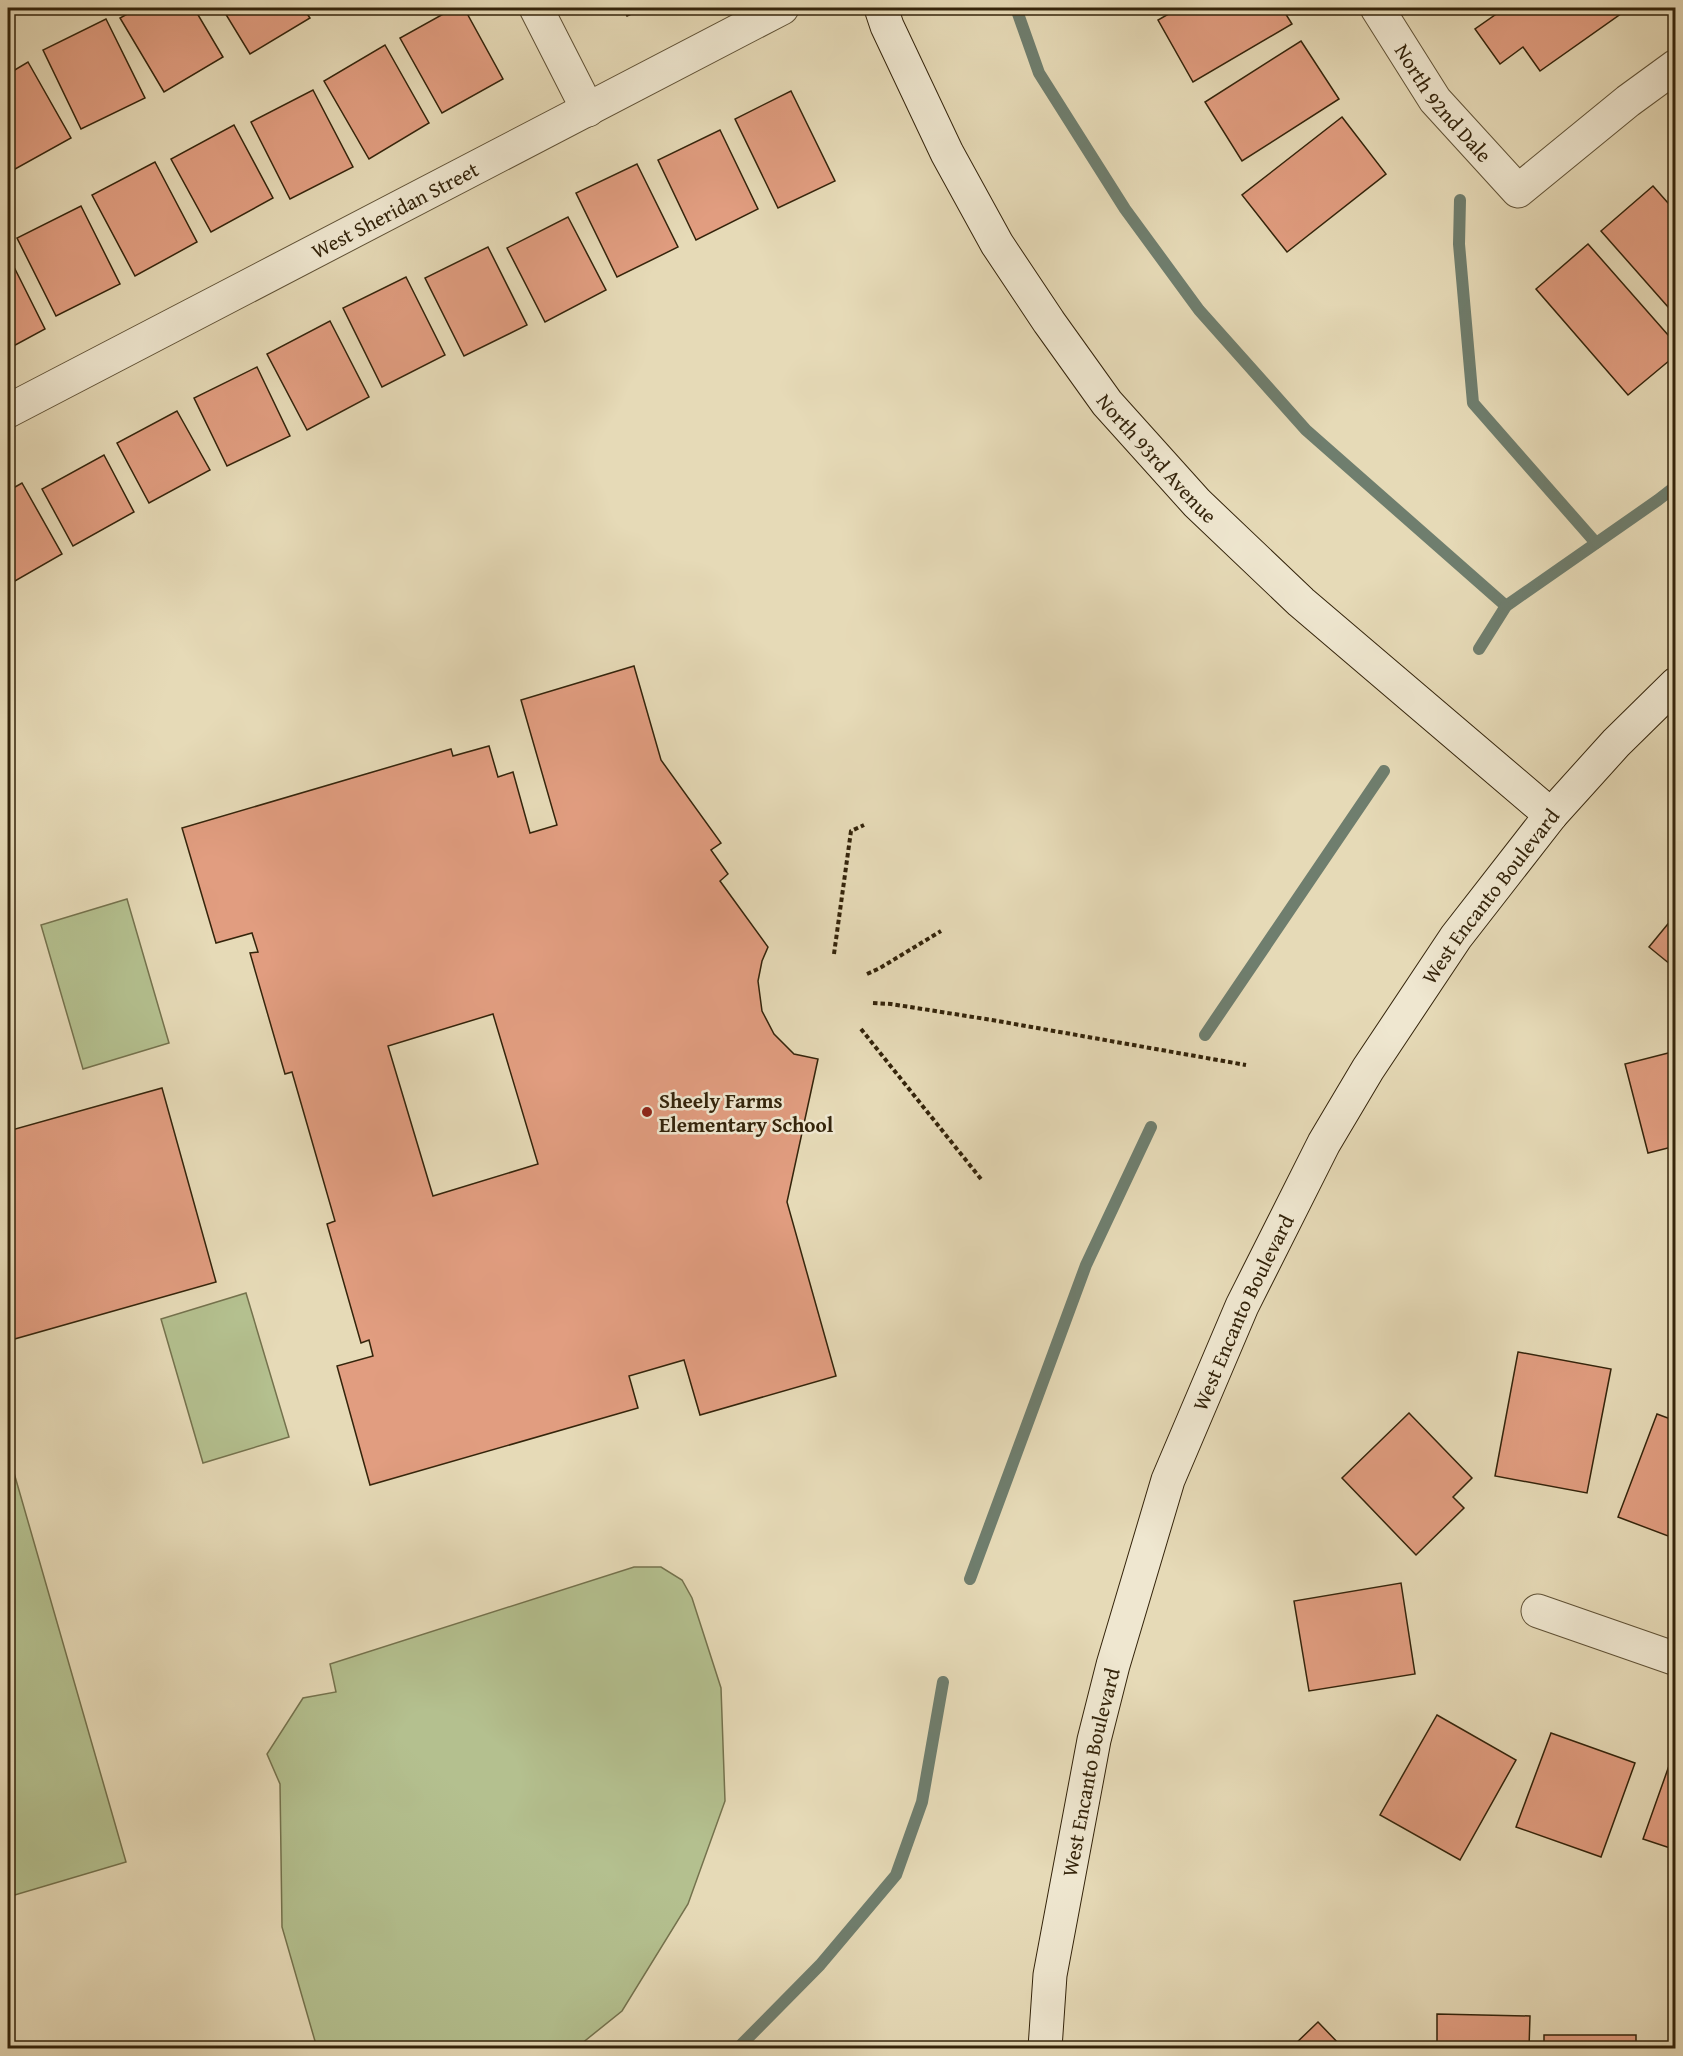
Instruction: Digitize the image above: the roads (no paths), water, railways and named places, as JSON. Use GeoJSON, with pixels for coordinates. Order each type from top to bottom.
{"type":"FeatureCollection","features":[{"type":"Feature","properties":{"kind":"street"},"geometry":{"type":"LineString","coordinates":[[536,8],[588,110]]}},
{"type":"Feature","properties":{"kind":"street","name":"West Sheridan Street"},"geometry":{"type":"LineString","coordinates":[[8,411],[782,8]]}},
{"type":"Feature","properties":{"kind":"street","name":"North 93rd Avenue"},"geometry":{"type":"LineString","coordinates":[[881,8],[887,26],[947,153],[997,244],[1107,403],[1197,503],[1301,602],[1551,815]]}},
{"type":"Feature","properties":{"kind":"street","name":"North 92nd Dale"},"geometry":{"type":"LineString","coordinates":[[1377,8],[1435,100],[1518,191],[1628,101],[1676,66]]}},
{"type":"Feature","properties":{"kind":"street","name":"West Encanto Boulevard"},"geometry":{"type":"LineString","coordinates":[[1045,2049],[1050,1975],[1094,1740],[1113,1665],[1168,1480],[1242,1306],[1324,1143],[1368,1069],[1456,938],[1551,815],[1616,743],[1676,684]]}},
{"type":"Feature","properties":{"kind":"street"},"geometry":{"type":"LineString","coordinates":[[1538,1611],[1676,1659]]}},
{"type":"Feature","properties":{"kind":"waterway"},"geometry":{"type":"LineString","coordinates":[[1016,8],[1039,73],[1125,209],[1199,310],[1306,430],[1506,606]]}},
{"type":"Feature","properties":{"kind":"waterway"},"geometry":{"type":"LineString","coordinates":[[1460,200],[1459,244],[1473,403],[1596,543]]}},
{"type":"Feature","properties":{"kind":"waterway"},"geometry":{"type":"LineString","coordinates":[[1479,649],[1506,606],[1676,486]]}},
{"type":"Feature","properties":{"kind":"waterway"},"geometry":{"type":"LineString","coordinates":[[1205,1035],[1384,771]]}},
{"type":"Feature","properties":{"kind":"waterway"},"geometry":{"type":"LineString","coordinates":[[970,1579],[1086,1265],[1151,1127]]}},
{"type":"Feature","properties":{"kind":"waterway"},"geometry":{"type":"LineString","coordinates":[[738,2048],[820,1965],[896,1875],[922,1802],[943,1682]]}},
{"type":"Feature","properties":{"kind":"place","name":"Sheely Farms Elementary School"},"geometry":{"type":"Point","coordinates":[647,1112]}}]}
